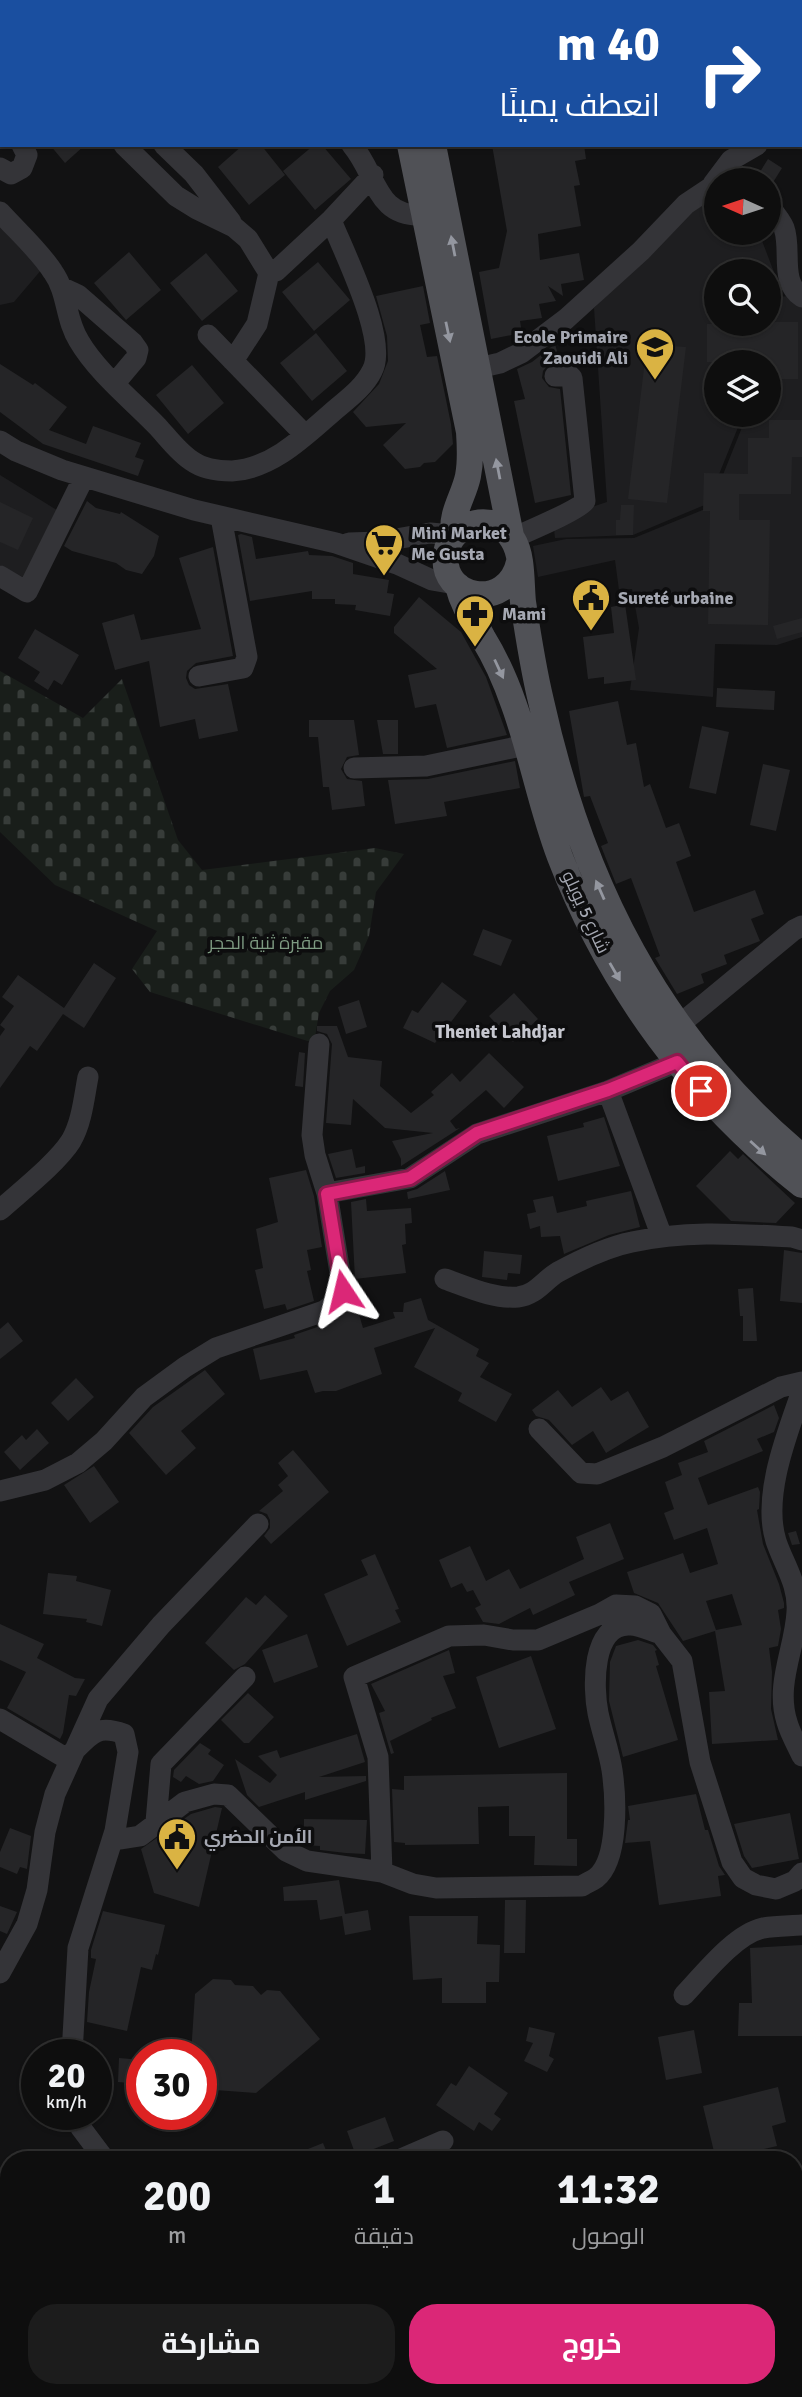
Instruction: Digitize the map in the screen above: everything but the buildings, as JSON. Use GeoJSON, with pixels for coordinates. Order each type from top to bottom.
{"type":"FeatureCollection","features":[{"type":"Feature","properties":{"kind":"main road"},"geometry":{"type":"LineString","coordinates":[[410,147],[469,432],[470,462],[453,518],[454,535]]}},
{"type":"Feature","properties":{"kind":"main road"},"geometry":{"type":"LineString","coordinates":[[433,147],[514,545],[539,692],[566,800],[583,848],[602,895],[625,940],[679,1025],[730,1089],[802,1157]]}},
{"type":"Feature","properties":{"kind":"main road"},"geometry":{"type":"LineString","coordinates":[[478,522],[496,525],[514,545],[513,579],[500,591],[482,595],[465,591],[450,577],[445,560],[449,543],[454,535],[470,524],[478,522]]}},
{"type":"Feature","properties":{"kind":"main road","name":"شارع 5 يويلو"},"geometry":{"type":"LineString","coordinates":[[457,585],[466,611],[496,660],[507,684],[544,811],[578,900],[622,984],[677,1062],[727,1119],[802,1185]]}},
{"type":"Feature","properties":{"kind":"street"},"geometry":{"type":"LineString","coordinates":[[0,169],[11,174],[22,168],[27,155],[23,147]]}},
{"type":"Feature","properties":{"kind":"street"},"geometry":{"type":"LineString","coordinates":[[126,147],[176,196],[234,227]]}},
{"type":"Feature","properties":{"kind":"street"},"geometry":{"type":"LineString","coordinates":[[166,147],[194,174],[234,227],[248,239],[269,274],[257,324],[233,361]]}},
{"type":"Feature","properties":{"kind":"street"},"geometry":{"type":"LineString","coordinates":[[353,147],[373,175],[384,200],[393,210],[408,215],[423,215]]}},
{"type":"Feature","properties":{"kind":"street"},"geometry":{"type":"LineString","coordinates":[[725,168],[731,160],[754,147]]}},
{"type":"Feature","properties":{"kind":"street"},"geometry":{"type":"LineString","coordinates":[[269,274],[276,271],[331,220],[373,175]]}},
{"type":"Feature","properties":{"kind":"street"},"geometry":{"type":"LineString","coordinates":[[478,368],[500,363],[521,353],[566,319],[640,251],[686,204],[704,191]]}},
{"type":"Feature","properties":{"kind":"street"},"geometry":{"type":"LineString","coordinates":[[0,212],[53,270],[63,288],[69,318],[78,341],[99,367],[191,461],[212,470],[234,471],[252,468],[275,457],[359,390],[374,369],[378,353],[374,327],[331,220]]}},
{"type":"Feature","properties":{"kind":"street"},"geometry":{"type":"LineString","coordinates":[[781,224],[784,228],[789,280],[797,294],[802,297]]}},
{"type":"Feature","properties":{"kind":"street"},"geometry":{"type":"LineString","coordinates":[[63,288],[78,295],[138,350],[136,358],[115,383]]}},
{"type":"Feature","properties":{"kind":"street"},"geometry":{"type":"LineString","coordinates":[[208,335],[305,435]]}},
{"type":"Feature","properties":{"kind":"street"},"geometry":{"type":"LineString","coordinates":[[514,545],[564,513],[578,509],[585,501],[572,376],[555,376]]}},
{"type":"Feature","properties":{"kind":"street"},"geometry":{"type":"LineString","coordinates":[[0,441],[16,452],[84,477],[194,510],[336,543],[397,564],[432,580],[457,585]]}},
{"type":"Feature","properties":{"kind":"street"},"geometry":{"type":"LineString","coordinates":[[0,576],[27,592],[84,477]]}},
{"type":"Feature","properties":{"kind":"street"},"geometry":{"type":"LineString","coordinates":[[199,676],[243,668],[247,657],[221,516]]}},
{"type":"Feature","properties":{"kind":"street"},"geometry":{"type":"LineString","coordinates":[[336,543],[379,541],[430,533],[454,535]]}},
{"type":"Feature","properties":{"kind":"street"},"geometry":{"type":"LineString","coordinates":[[354,768],[426,766],[526,745]]}},
{"type":"Feature","properties":{"kind":"street"},"geometry":{"type":"LineString","coordinates":[[679,1025],[802,926]]}},
{"type":"Feature","properties":{"kind":"street"},"geometry":{"type":"LineString","coordinates":[[0,1491],[45,1480],[78,1463],[104,1441],[144,1397],[216,1348],[324,1311],[339,1300],[343,1291],[327,1194],[315,1156],[312,1135],[319,1044]]}},
{"type":"Feature","properties":{"kind":"street"},"geometry":{"type":"LineString","coordinates":[[327,1194],[410,1178],[477,1133],[608,1090],[677,1062]]}},
{"type":"Feature","properties":{"kind":"street"},"geometry":{"type":"LineString","coordinates":[[0,1210],[40,1175],[70,1141],[82,1113],[88,1077]]}},
{"type":"Feature","properties":{"kind":"street"},"geometry":{"type":"LineString","coordinates":[[608,1090],[662,1237]]}},
{"type":"Feature","properties":{"kind":"street"},"geometry":{"type":"LineString","coordinates":[[445,1279],[485,1293],[520,1297],[533,1293],[555,1274],[584,1259],[629,1242],[719,1233],[792,1237],[802,1240]]}},
{"type":"Feature","properties":{"kind":"street"},"geometry":{"type":"LineString","coordinates":[[539,1429],[581,1473],[597,1474],[663,1447],[780,1387],[802,1382]]}},
{"type":"Feature","properties":{"kind":"street"},"geometry":{"type":"LineString","coordinates":[[802,1391],[786,1437],[775,1483],[773,1511],[776,1540],[799,1585],[797,1612],[784,1677],[783,1700],[787,1722],[802,1756]]}},
{"type":"Feature","properties":{"kind":"street"},"geometry":{"type":"LineString","coordinates":[[0,1973],[27,1924],[37,1891],[45,1832],[55,1794],[97,1699],[161,1625],[258,1524]]}},
{"type":"Feature","properties":{"kind":"street"},"geometry":{"type":"LineString","coordinates":[[382,1872],[378,1757],[354,1677],[449,1636],[484,1635],[513,1640],[538,1640],[616,1605],[635,1606],[651,1614],[661,1634],[682,1661],[699,1762],[732,1862],[743,1878],[756,1885],[776,1889],[795,1881],[802,1873]]}},
{"type":"Feature","properties":{"kind":"street"},"geometry":{"type":"LineString","coordinates":[[115,1830],[121,1839],[140,1836],[185,1802],[214,1794],[228,1795],[286,1851],[307,1861],[382,1872],[413,1884],[436,1888],[582,1886],[597,1877],[605,1864],[614,1834],[612,1771],[598,1712],[595,1680],[597,1657],[607,1635],[616,1628],[628,1625],[661,1634]]}},
{"type":"Feature","properties":{"kind":"street"},"geometry":{"type":"LineString","coordinates":[[156,1822],[161,1764],[245,1677]]}},
{"type":"Feature","properties":{"kind":"street"},"geometry":{"type":"LineString","coordinates":[[0,1718],[71,1756]]}},
{"type":"Feature","properties":{"kind":"street"},"geometry":{"type":"LineString","coordinates":[[71,1756],[93,1732],[109,1728],[124,1734],[128,1752],[115,1830],[78,1948],[73,2039]]}},
{"type":"Feature","properties":{"kind":"street"},"geometry":{"type":"LineString","coordinates":[[684,1995],[736,1943],[750,1933],[764,1928],[802,1925]]}},
{"type":"Feature","properties":{"kind":"street"},"geometry":{"type":"LineString","coordinates":[[82,2130],[98,2151]]}},
{"type":"Feature","properties":{"kind":"street"},"geometry":{"type":"LineString","coordinates":[[420,2151],[443,2141]]}},
{"type":"Feature","properties":{"kind":"shaded area","name":"Ecole Primaire Zaouidi Ali"},"geometry":{"type":"Polygon","coordinates":[[[704,202],[704,245],[764,245],[769,259],[704,259],[704,336],[722,336],[719,350],[704,350],[704,427],[738,427],[707,504],[633,535],[555,538],[553,520],[607,502],[594,308],[691,210],[704,202]]]}},
{"type":"Feature","properties":{"kind":"shaded area"},"geometry":{"type":"Polygon","coordinates":[[[0,222],[42,269],[14,302],[0,305],[0,222]]]}},
{"type":"Feature","properties":{"kind":"shaded area"},"geometry":{"type":"Polygon","coordinates":[[[781,297],[802,299],[802,637],[777,645],[715,644],[713,697],[630,690],[639,628],[632,589],[619,590],[615,560],[538,577],[533,546],[566,539],[634,538],[710,507],[742,427],[781,427],[781,350],[722,350],[725,336],[781,336],[781,297]]]}},
{"type":"Feature","properties":{"kind":"shaded area"},"geometry":{"type":"Polygon","coordinates":[[[0,475],[60,512],[26,579],[0,565],[0,475]]]}},
{"type":"Feature","properties":{"kind":"green space","name":"مقبرة ثنية الحجر"},"geometry":{"type":"Polygon","coordinates":[[[0,671],[83,718],[122,679],[178,840],[202,870],[375,848],[404,854],[376,892],[369,936],[354,970],[330,991],[319,1013],[314,1043],[150,992],[132,969],[157,931],[55,885],[0,832],[0,671]]]}},
{"type":"Feature","properties":{"kind":"place","name":"Ecole Primaire Zaouidi Ali"},"geometry":{"type":"Point","coordinates":[655,381]}},
{"type":"Feature","properties":{"kind":"place","name":"Mini Market Me Gusta"},"geometry":{"type":"Point","coordinates":[384,577]}},
{"type":"Feature","properties":{"kind":"place","name":"Sureté urbaine"},"geometry":{"type":"Point","coordinates":[591,632]}},
{"type":"Feature","properties":{"kind":"place","name":"Mami"},"geometry":{"type":"Point","coordinates":[475,648]}},
{"type":"Feature","properties":{"kind":"place","name":"الأمن الحضري"},"geometry":{"type":"Point","coordinates":[177,1871]}},
{"type":"Feature","properties":{"kind":"district","name":"Theniet Lahdjar"},"geometry":{"type":"Point","coordinates":[500,1032]}},
{"type":"Feature","properties":{"kind":"route"},"geometry":{"type":"LineString","coordinates":[[343,1291],[327,1194],[410,1178],[477,1133],[608,1090],[677,1062],[701,1091]]}}]}
